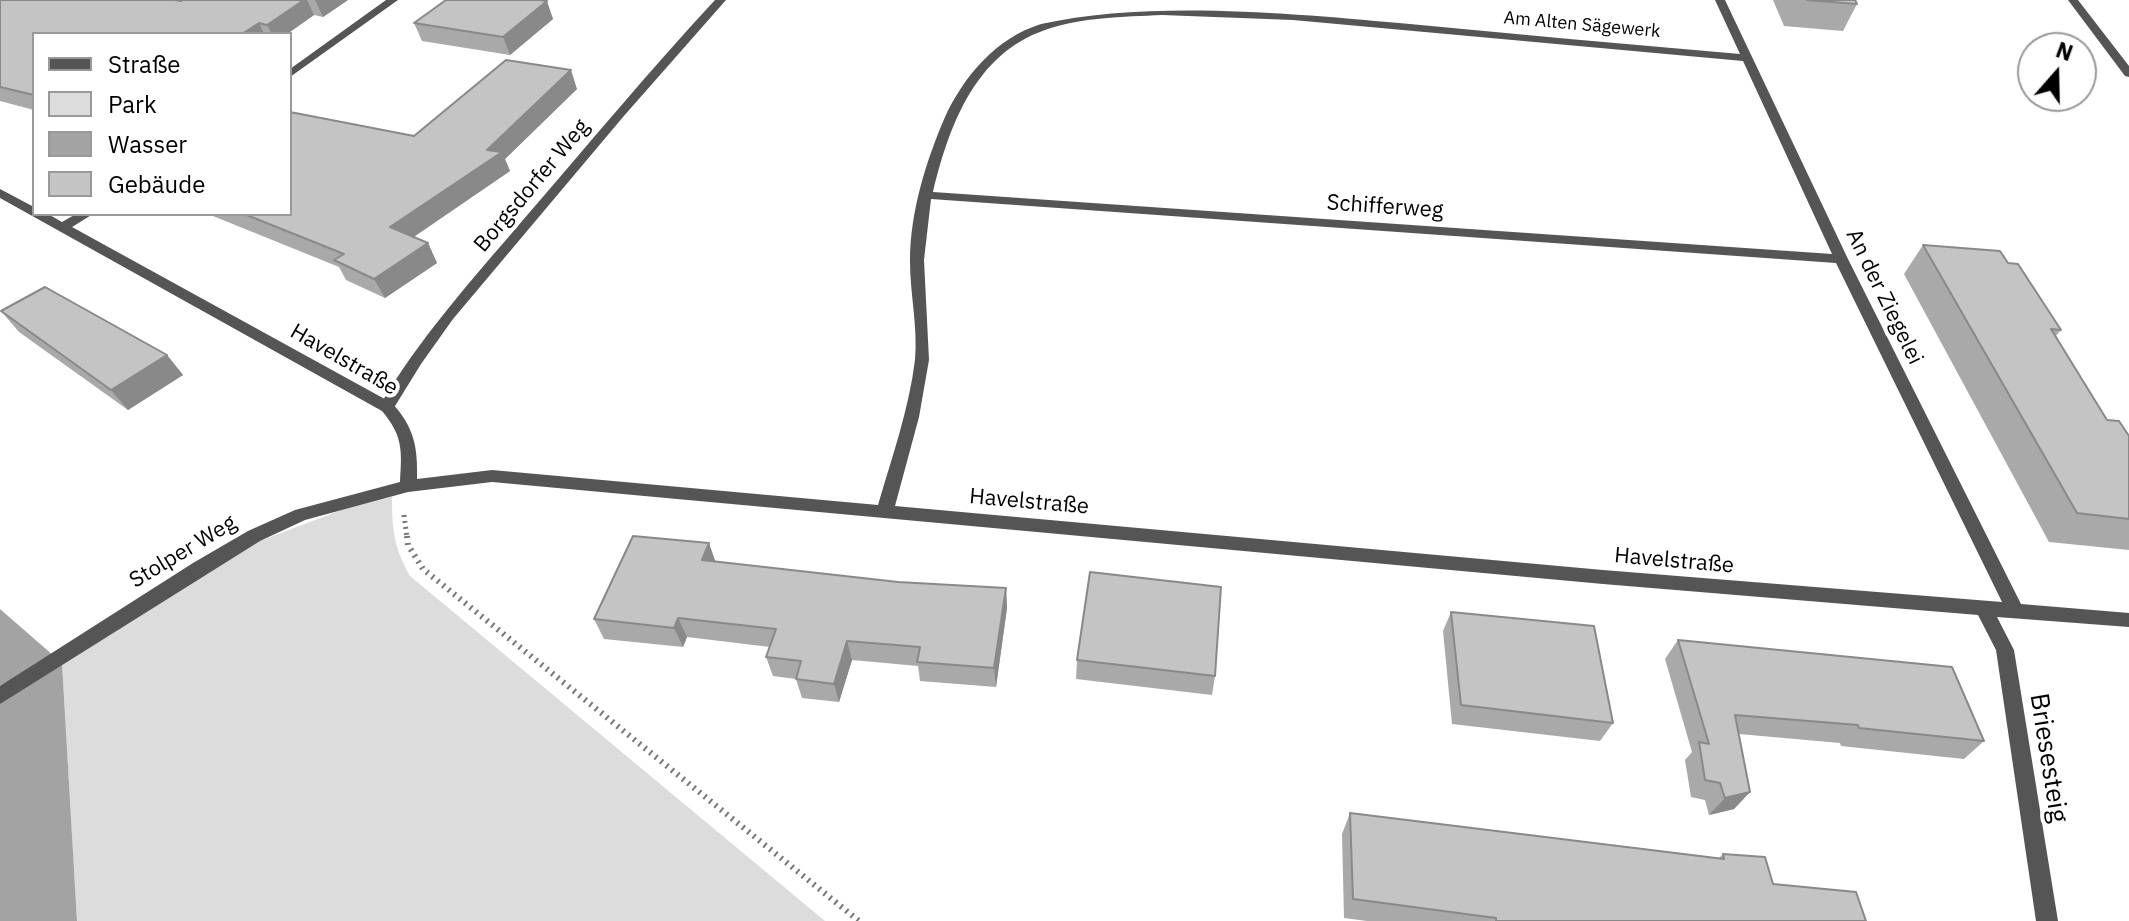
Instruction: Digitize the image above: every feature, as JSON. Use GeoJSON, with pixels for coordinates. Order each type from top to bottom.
{"type":"FeatureCollection","features":[{"type":"Feature","properties":{"kind":"street"},"geometry":{"type":"LineString","coordinates":[[292,73],[393,0]]}},
{"type":"Feature","properties":{"kind":"street","name":"Borgsdorfer Weg"},"geometry":{"type":"LineString","coordinates":[[387,407],[407,367],[448,316],[663,63],[721,0]]}},
{"type":"Feature","properties":{"kind":"street","name":"An der Ziegelei"},"geometry":{"type":"LineString","coordinates":[[1720,0],[1841,259],[2015,610]]}},
{"type":"Feature","properties":{"kind":"street"},"geometry":{"type":"LineString","coordinates":[[2073,0],[2129,74]]}},
{"type":"Feature","properties":{"kind":"street","name":"Am Alten Sägewerk"},"geometry":{"type":"LineString","coordinates":[[885,511],[922,362],[917,258],[927,195],[945,131],[968,83],[989,57],[1011,41],[1044,27],[1078,19],[1119,14],[1225,12],[1745,58]]}},
{"type":"Feature","properties":{"kind":"street","name":"Havelstraße"},"geometry":{"type":"LineString","coordinates":[[0,193],[32,211]]}},
{"type":"Feature","properties":{"kind":"street","name":"Schifferweg"},"geometry":{"type":"LineString","coordinates":[[927,195],[1841,259]]}},
{"type":"Feature","properties":{"kind":"street","name":"Havelstraße"},"geometry":{"type":"LineString","coordinates":[[42,216],[387,407],[405,426],[410,448],[408,486],[492,476],[524,478],[1603,577],[2129,620]]}},
{"type":"Feature","properties":{"kind":"street"},"geometry":{"type":"LineString","coordinates":[[63,227],[82,216]]}},
{"type":"Feature","properties":{"kind":"street","name":"Stolper Weg"},"geometry":{"type":"LineString","coordinates":[[0,696],[254,536],[330,505],[408,486]]}},
{"type":"Feature","properties":{"kind":"street","name":"Briesesteig"},"geometry":{"type":"LineString","coordinates":[[1983,608],[2005,650],[2047,921]]}},
{"type":"Feature","properties":{"kind":"path"},"geometry":{"type":"LineString","coordinates":[[392,512],[405,509],[404,528],[408,545],[423,569],[859,921]]}},
{"type":"Feature","properties":{"kind":"green space"},"geometry":{"type":"Polygon","coordinates":[[[392,497],[395,538],[410,576],[825,921],[77,921],[62,663],[257,542],[344,509],[392,497]]]}},
{"type":"Feature","properties":{"kind":"water"},"geometry":{"type":"Polygon","coordinates":[[[0,609],[62,663],[77,921],[0,921],[0,609]]]}},
{"type":"Feature","properties":{"kind":"building"},"geometry":{"type":"Polygon","coordinates":[[[0,0],[304,0],[267,25],[259,23],[245,32],[32,32],[32,95],[0,87],[0,0]]]}},
{"type":"Feature","properties":{"kind":"building"},"geometry":{"type":"Polygon","coordinates":[[[446,0],[547,1],[503,37],[414,23],[446,0]]]}},
{"type":"Feature","properties":{"kind":"building"},"geometry":{"type":"Polygon","coordinates":[[[1807,0],[1855,0],[1857,4],[1807,0]]]}},
{"type":"Feature","properties":{"kind":"building"},"geometry":{"type":"Polygon","coordinates":[[[506,60],[571,70],[487,150],[502,152],[390,227],[428,243],[374,279],[334,260],[344,254],[249,216],[292,216],[292,112],[414,136],[506,60]]]}},
{"type":"Feature","properties":{"kind":"building"},"geometry":{"type":"Polygon","coordinates":[[[1923,245],[2000,251],[2008,263],[2018,264],[2061,330],[2051,329],[2107,420],[2119,421],[2129,436],[2129,519],[2077,513],[1923,245]]]}},
{"type":"Feature","properties":{"kind":"building"},"geometry":{"type":"Polygon","coordinates":[[[45,287],[167,355],[111,390],[1,311],[45,287]]]}},
{"type":"Feature","properties":{"kind":"building"},"geometry":{"type":"Polygon","coordinates":[[[633,536],[709,543],[702,560],[898,582],[1006,588],[994,668],[917,662],[920,647],[847,641],[834,684],[796,679],[801,661],[766,657],[776,629],[678,618],[674,628],[594,619],[633,536]]]}},
{"type":"Feature","properties":{"kind":"building"},"geometry":{"type":"Polygon","coordinates":[[[1090,572],[1221,587],[1215,676],[1077,660],[1090,572]]]}},
{"type":"Feature","properties":{"kind":"building"},"geometry":{"type":"Polygon","coordinates":[[[1451,612],[1594,626],[1613,723],[1461,705],[1451,612]]]}},
{"type":"Feature","properties":{"kind":"building"},"geometry":{"type":"Polygon","coordinates":[[[1678,640],[1952,667],[1984,741],[1859,728],[1858,725],[1735,715],[1750,792],[1725,798],[1720,783],[1705,780],[1699,742],[1709,744],[1678,640]]]}},
{"type":"Feature","properties":{"kind":"building"},"geometry":{"type":"Polygon","coordinates":[[[1350,813],[1724,859],[1723,854],[1765,857],[1773,884],[1856,892],[1866,921],[1496,921],[1496,918],[1353,899],[1350,813]]]}}]}
